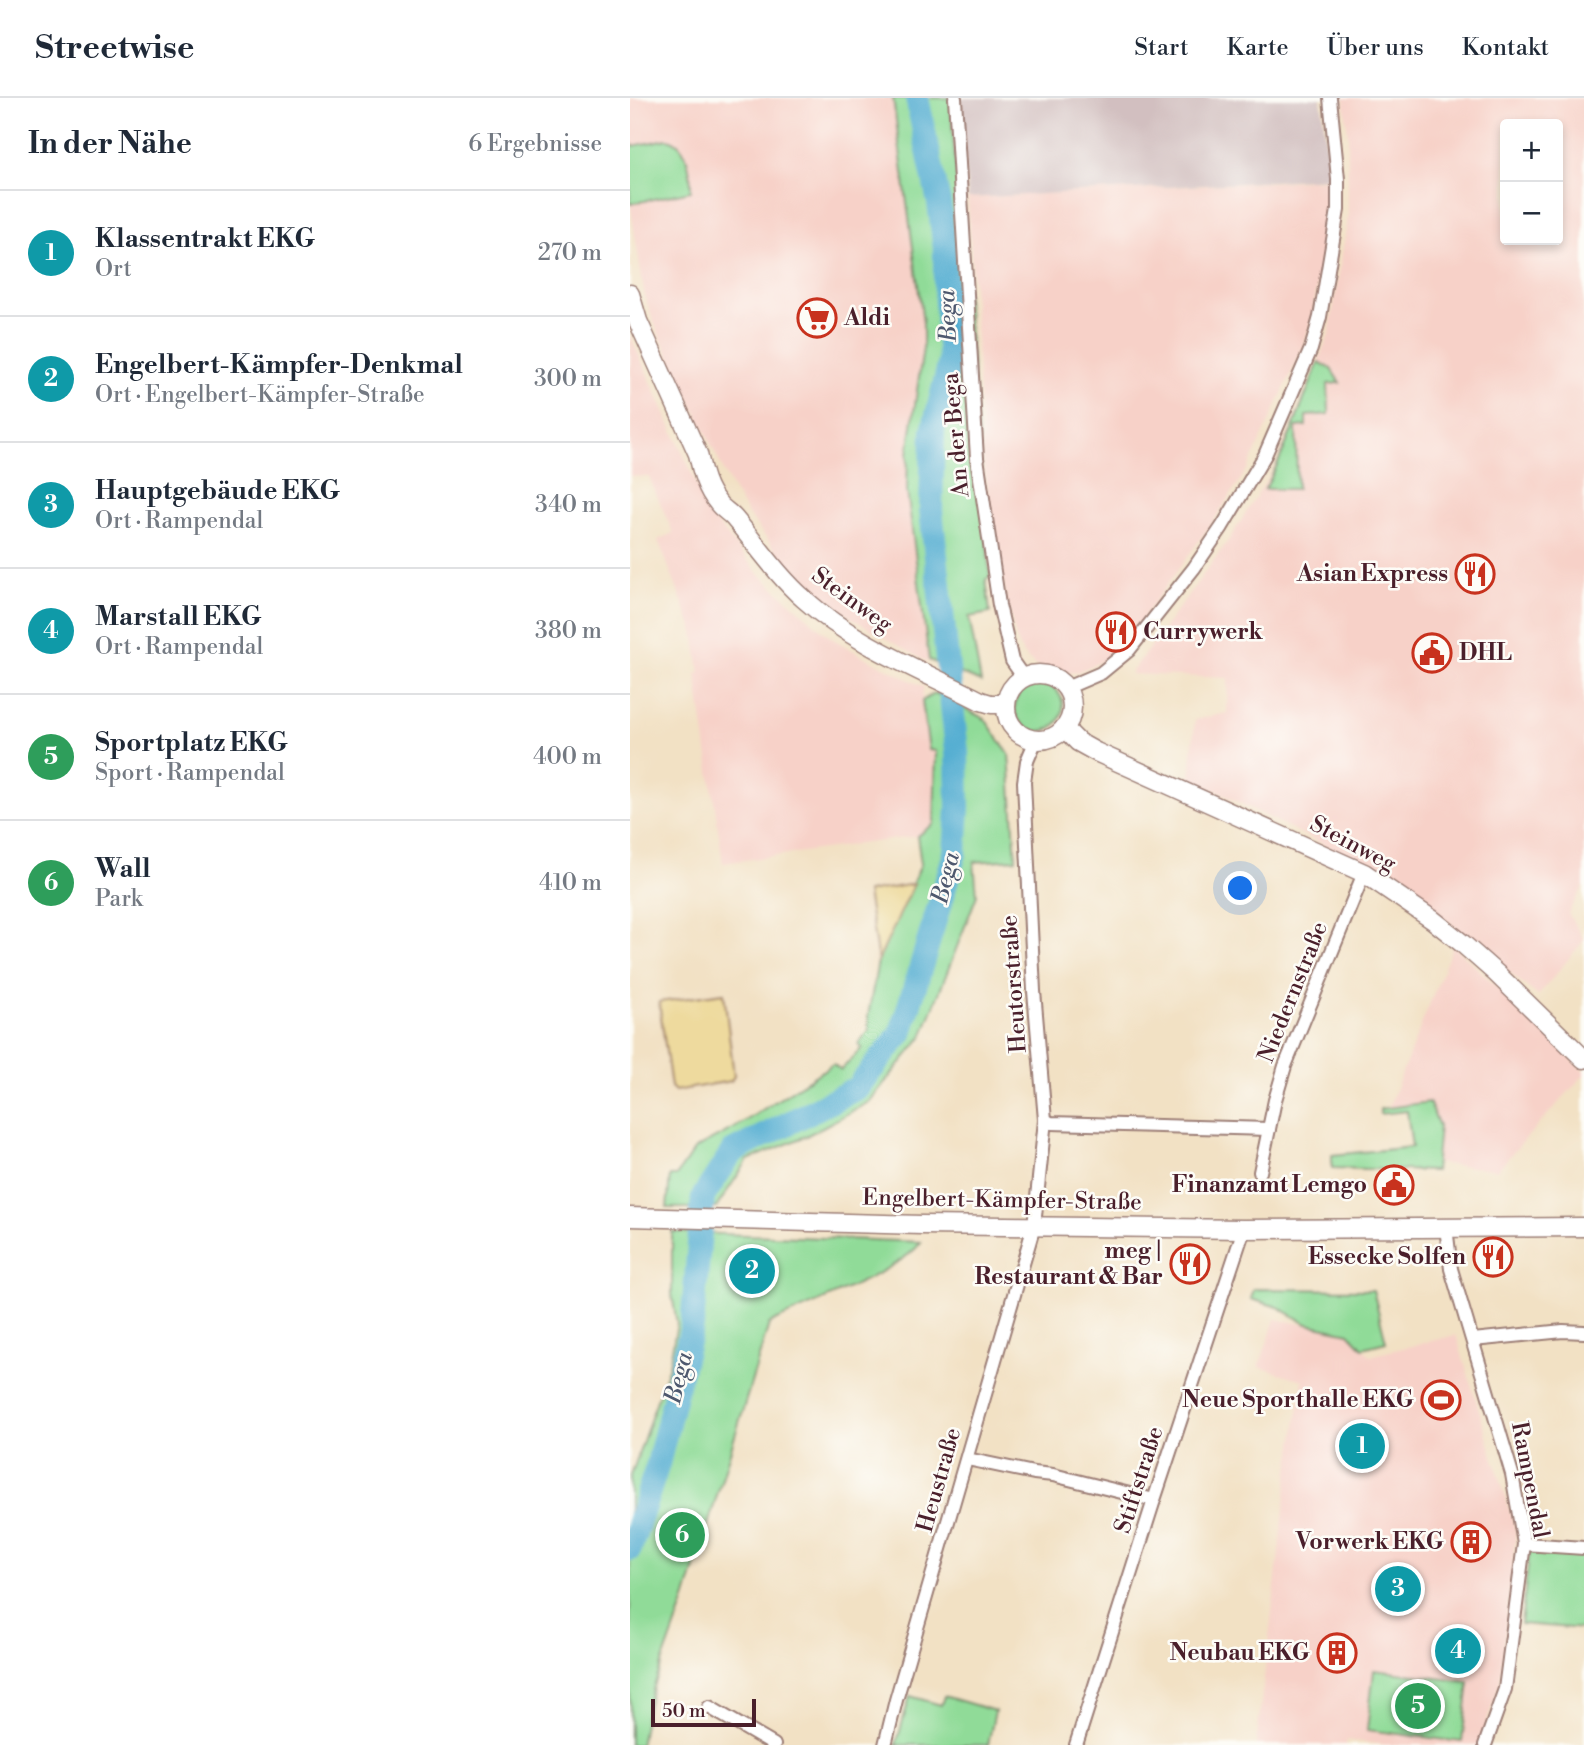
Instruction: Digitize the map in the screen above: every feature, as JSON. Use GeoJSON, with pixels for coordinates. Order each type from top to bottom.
{"type":"FeatureCollection","features":[{"type":"Feature","properties":{"kind":"street","name":"An der Bega"},"geometry":{"type":"LineString","coordinates":[[955,98],[977,458],[999,606],[1012,661],[1024,678]]}},
{"type":"Feature","properties":{"kind":"street"},"geometry":{"type":"LineString","coordinates":[[1066,688],[1101,673],[1129,650],[1194,568],[1255,474],[1269,446],[1311,349],[1320,317],[1338,210],[1338,179],[1330,98]]}},
{"type":"Feature","properties":{"kind":"street","name":"Steinweg"},"geometry":{"type":"LineString","coordinates":[[630,294],[638,321],[698,454],[707,462],[726,496],[733,516],[770,564],[805,600],[862,642],[981,701],[1006,704]]}},
{"type":"Feature","properties":{"kind":"street"},"geometry":{"type":"LineString","coordinates":[[1043,674],[1052,677],[1066,688],[1071,710],[1064,728],[1054,736],[1037,740],[1021,735],[1009,722],[1006,704],[1012,688],[1024,678],[1043,674]]}},
{"type":"Feature","properties":{"kind":"street","name":"Steinweg"},"geometry":{"type":"LineString","coordinates":[[1064,728],[1078,742],[1096,752],[1364,873],[1463,944],[1584,1059]]}},
{"type":"Feature","properties":{"kind":"street","name":"Heutorstraße"},"geometry":{"type":"LineString","coordinates":[[1034,1226],[1045,1120],[1034,991],[1024,782],[1027,761],[1037,740]]}},
{"type":"Feature","properties":{"kind":"street","name":"Niedernstraße"},"geometry":{"type":"LineString","coordinates":[[1260,1171],[1285,1066],[1364,873]]}},
{"type":"Feature","properties":{"kind":"street"},"geometry":{"type":"LineString","coordinates":[[1045,1120],[1051,1123],[1269,1129]]}},
{"type":"Feature","properties":{"kind":"street","name":"Engelbert-Kämpfer-Straße"},"geometry":{"type":"LineString","coordinates":[[630,1217],[1244,1229],[1584,1227]]}},
{"type":"Feature","properties":{"kind":"street","name":"Heustraße"},"geometry":{"type":"LineString","coordinates":[[885,1745],[1034,1226]]}},
{"type":"Feature","properties":{"kind":"street","name":"Rampendal"},"geometry":{"type":"LineString","coordinates":[[1446,1227],[1451,1269],[1512,1474],[1524,1544],[1505,1689],[1485,1745]]}},
{"type":"Feature","properties":{"kind":"street","name":"Stiftstraße"},"geometry":{"type":"LineString","coordinates":[[1076,1745],[1244,1229]]}},
{"type":"Feature","properties":{"kind":"street"},"geometry":{"type":"LineString","coordinates":[[1473,1340],[1563,1331],[1584,1332]]}},
{"type":"Feature","properties":{"kind":"street"},"geometry":{"type":"LineString","coordinates":[[967,1459],[1053,1475],[1154,1500]]}},
{"type":"Feature","properties":{"kind":"street"},"geometry":{"type":"LineString","coordinates":[[1524,1544],[1584,1548]]}},
{"type":"Feature","properties":{"kind":"street"},"geometry":{"type":"LineString","coordinates":[[709,1707],[774,1745]]}},
{"type":"Feature","properties":{"kind":"shaded area"},"geometry":{"type":"Polygon","coordinates":[[[630,98],[893,98],[923,323],[923,348],[907,491],[928,663],[852,618],[817,591],[781,557],[747,513],[728,480],[657,330],[645,297],[630,203],[630,98]]]}},
{"type":"Feature","properties":{"kind":"shaded area"},"geometry":{"type":"Polygon","coordinates":[[[961,98],[1321,98],[1330,178],[968,198],[961,98]]]}},
{"type":"Feature","properties":{"kind":"shaded area"},"geometry":{"type":"Polygon","coordinates":[[[1344,98],[1584,98],[1584,886],[1568,913],[1584,940],[1538,996],[1427,904],[1368,867],[1190,778],[1195,720],[1227,713],[1228,678],[1130,674],[1228,541],[1272,472],[1329,335],[1348,217],[1348,136],[1344,98]]]}},
{"type":"Feature","properties":{"kind":"shaded area"},"geometry":{"type":"Polygon","coordinates":[[[1330,179],[1330,209],[1312,319],[1304,345],[1248,468],[1125,643],[1107,659],[1077,672],[1063,674],[1036,666],[1023,654],[1018,644],[1007,603],[983,460],[968,198],[1330,179]]]}},
{"type":"Feature","properties":{"kind":"shaded area"},"geometry":{"type":"Polygon","coordinates":[[[630,335],[711,516],[760,575],[833,639],[924,687],[922,696],[929,750],[936,751],[934,825],[917,836],[723,863],[696,674],[700,673],[694,632],[658,540],[673,533],[649,477],[630,476],[630,335]]]}},
{"type":"Feature","properties":{"kind":"shaded area"},"geometry":{"type":"Polygon","coordinates":[[[1453,945],[1584,1071],[1584,1075],[1497,1170],[1436,1163],[1439,1126],[1429,1102],[1388,1108],[1453,945]]]}},
{"type":"Feature","properties":{"kind":"shaded area"},"geometry":{"type":"Polygon","coordinates":[[[1275,1319],[1350,1333],[1370,1356],[1456,1335],[1516,1531],[1500,1683],[1479,1745],[1386,1745],[1347,1740],[1346,1745],[1256,1745],[1288,1477],[1303,1380],[1259,1367],[1275,1319]]]}},
{"type":"Feature","properties":{"kind":"green space"},"geometry":{"type":"Polygon","coordinates":[[[893,98],[950,98],[990,578],[986,579],[990,613],[969,617],[981,682],[929,660],[907,491],[908,454],[923,348],[923,323],[893,98]]]}},
{"type":"Feature","properties":{"kind":"green space"},"geometry":{"type":"Polygon","coordinates":[[[667,139],[674,141],[684,152],[689,167],[691,191],[630,204],[630,143],[633,146],[667,139]]]}},
{"type":"Feature","properties":{"kind":"green space"},"geometry":{"type":"Polygon","coordinates":[[[1319,362],[1331,369],[1340,383],[1328,384],[1329,414],[1306,416],[1306,426],[1296,427],[1297,489],[1265,489],[1287,442],[1319,362]]]}},
{"type":"Feature","properties":{"kind":"green space"},"geometry":{"type":"Polygon","coordinates":[[[1039,683],[1056,690],[1063,707],[1056,724],[1039,731],[1022,724],[1015,707],[1022,690],[1039,683]]]}},
{"type":"Feature","properties":{"kind":"green space"},"geometry":{"type":"Polygon","coordinates":[[[935,693],[985,719],[1009,754],[1016,859],[974,862],[977,895],[922,1037],[869,1102],[806,1136],[748,1160],[716,1208],[667,1208],[670,1176],[676,1176],[695,1149],[736,1127],[833,1064],[841,1070],[862,1048],[858,1044],[869,1030],[868,1016],[878,961],[921,864],[917,836],[934,824],[936,751],[929,750],[922,701],[935,693]]]}},
{"type":"Feature","properties":{"kind":"green space"},"geometry":{"type":"Polygon","coordinates":[[[1429,1102],[1439,1126],[1435,1171],[1332,1168],[1332,1155],[1412,1147],[1407,1111],[1380,1114],[1380,1109],[1429,1102]]]}},
{"type":"Feature","properties":{"kind":"green space"},"geometry":{"type":"Polygon","coordinates":[[[672,1232],[921,1242],[911,1253],[874,1276],[769,1324],[686,1597],[648,1703],[640,1745],[630,1745],[630,1479],[669,1365],[677,1324],[672,1295],[672,1232]]]}},
{"type":"Feature","properties":{"kind":"green space"},"geometry":{"type":"Polygon","coordinates":[[[1254,1289],[1373,1290],[1386,1342],[1363,1348],[1349,1333],[1307,1324],[1278,1307],[1251,1299],[1254,1289]]]}},
{"type":"Feature","properties":{"kind":"green space"},"geometry":{"type":"Polygon","coordinates":[[[1530,1547],[1584,1551],[1584,1629],[1521,1624],[1530,1547]]]}},
{"type":"Feature","properties":{"kind":"green space"},"geometry":{"type":"Polygon","coordinates":[[[1374,1670],[1469,1682],[1462,1742],[1367,1730],[1374,1670]]]}},
{"type":"Feature","properties":{"kind":"green space"},"geometry":{"type":"Polygon","coordinates":[[[910,1696],[941,1705],[944,1696],[995,1711],[988,1745],[896,1745],[910,1696]]]}},
{"type":"Feature","properties":{"kind":"sand"},"geometry":{"type":"Polygon","coordinates":[[[914,884],[878,961],[867,892],[914,884]]]}},
{"type":"Feature","properties":{"kind":"sand"},"geometry":{"type":"Polygon","coordinates":[[[724,993],[734,1076],[731,1081],[675,1091],[671,1087],[659,1002],[724,993]]]}},
{"type":"Feature","properties":{"kind":"waterway","name":"Bega"},"geometry":{"type":"LineString","coordinates":[[630,1549],[658,1464],[692,1326],[703,1197],[732,1152],[857,1088],[901,1033],[955,853],[958,808],[957,752],[931,510],[933,431],[950,361],[945,249],[939,203],[917,98]]}},
{"type":"Feature","properties":{"kind":"place","name":"Aldi"},"geometry":{"type":"Point","coordinates":[817,318]}},
{"type":"Feature","properties":{"kind":"place","name":"Asian Express"},"geometry":{"type":"Point","coordinates":[1475,574]}},
{"type":"Feature","properties":{"kind":"place","name":"Currywerk"},"geometry":{"type":"Point","coordinates":[1116,632]}},
{"type":"Feature","properties":{"kind":"place","name":"DHL"},"geometry":{"type":"Point","coordinates":[1432,653]}},
{"type":"Feature","properties":{"kind":"place","name":"Finanzamt Lemgo"},"geometry":{"type":"Point","coordinates":[1394,1185]}},
{"type":"Feature","properties":{"kind":"place","name":"Essecke Solfen"},"geometry":{"type":"Point","coordinates":[1493,1257]}},
{"type":"Feature","properties":{"kind":"place","name":"meg | Restaurant & Bar"},"geometry":{"type":"Point","coordinates":[1190,1264]}},
{"type":"Feature","properties":{"kind":"place","name":"Engelbert-Kämpfer-Denkmal"},"geometry":{"type":"Point","coordinates":[752,1271]}},
{"type":"Feature","properties":{"kind":"place","name":"Neue Sporthalle EKG"},"geometry":{"type":"Point","coordinates":[1441,1400]}},
{"type":"Feature","properties":{"kind":"place","name":"Klassentrakt EKG"},"geometry":{"type":"Point","coordinates":[1362,1446]}},
{"type":"Feature","properties":{"kind":"place","name":"Wall"},"geometry":{"type":"Point","coordinates":[682,1535]}},
{"type":"Feature","properties":{"kind":"place","name":"Vorwerk EKG"},"geometry":{"type":"Point","coordinates":[1471,1542]}},
{"type":"Feature","properties":{"kind":"place","name":"Hauptgebäude EKG"},"geometry":{"type":"Point","coordinates":[1398,1589]}},
{"type":"Feature","properties":{"kind":"place","name":"Marstall EKG"},"geometry":{"type":"Point","coordinates":[1458,1651]}},
{"type":"Feature","properties":{"kind":"place","name":"Neubau EKG"},"geometry":{"type":"Point","coordinates":[1337,1653]}},
{"type":"Feature","properties":{"kind":"place","name":"Sportplatz EKG"},"geometry":{"type":"Point","coordinates":[1418,1706]}}]}
